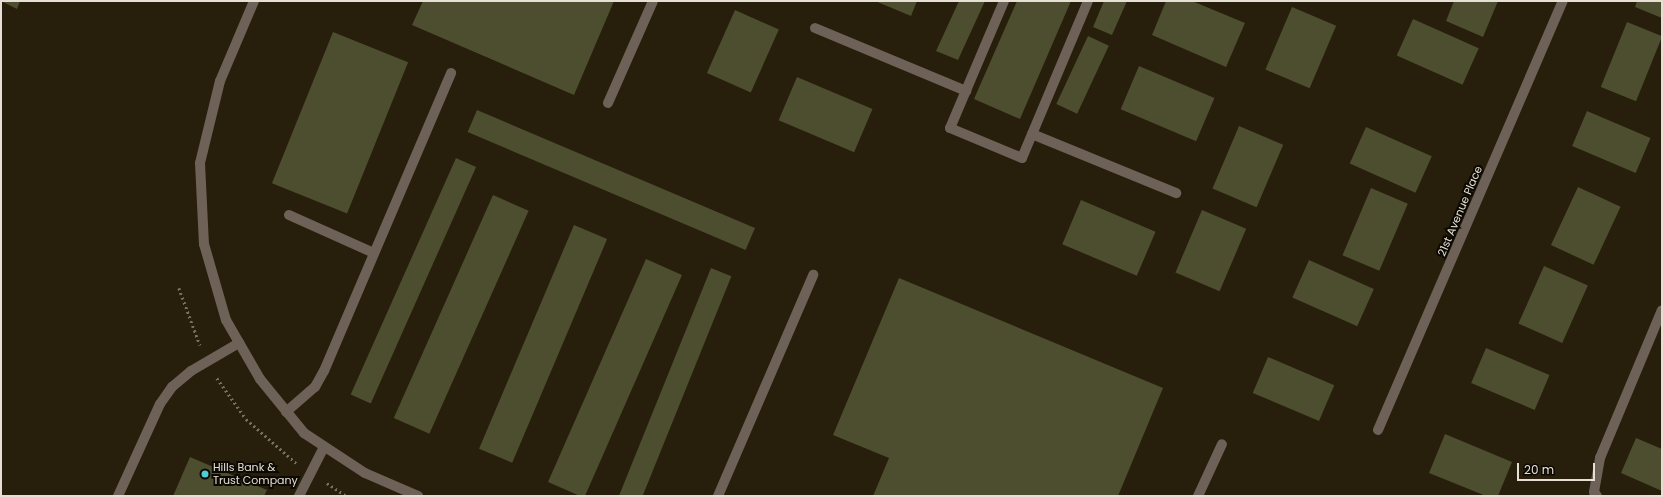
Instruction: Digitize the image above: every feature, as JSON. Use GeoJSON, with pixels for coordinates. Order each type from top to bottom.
{"type":"FeatureCollection","features":[{"type":"Feature","properties":{"kind":"street"},"geometry":{"type":"LineString","coordinates":[[254,1],[220,81],[200,163],[204,244],[226,320],[260,380],[304,434],[365,473],[418,496]]}},
{"type":"Feature","properties":{"kind":"street"},"geometry":{"type":"LineString","coordinates":[[608,103],[652,1]]}},
{"type":"Feature","properties":{"kind":"street"},"geometry":{"type":"LineString","coordinates":[[1004,1],[950,128],[1022,158],[1088,1]]}},
{"type":"Feature","properties":{"kind":"street","name":"21st Avenue Place"},"geometry":{"type":"LineString","coordinates":[[1378,430],[1563,1]]}},
{"type":"Feature","properties":{"kind":"street"},"geometry":{"type":"LineString","coordinates":[[816,28],[966,91]]}},
{"type":"Feature","properties":{"kind":"street"},"geometry":{"type":"LineString","coordinates":[[286,412],[305,398],[318,382],[451,72]]}},
{"type":"Feature","properties":{"kind":"street"},"geometry":{"type":"LineString","coordinates":[[1032,134],[1176,193]]}},
{"type":"Feature","properties":{"kind":"street"},"geometry":{"type":"LineString","coordinates":[[290,216],[374,253]]}},
{"type":"Feature","properties":{"kind":"street"},"geometry":{"type":"LineString","coordinates":[[718,496],[812,275]]}},
{"type":"Feature","properties":{"kind":"street"},"geometry":{"type":"LineString","coordinates":[[1596,496],[1594,492],[1600,458],[1662,310]]}},
{"type":"Feature","properties":{"kind":"street"},"geometry":{"type":"LineString","coordinates":[[118,496],[160,404],[172,387],[208,361],[239,343]]}},
{"type":"Feature","properties":{"kind":"street"},"geometry":{"type":"LineString","coordinates":[[1198,496],[1222,444]]}},
{"type":"Feature","properties":{"kind":"street"},"geometry":{"type":"LineString","coordinates":[[299,496],[324,447]]}},
{"type":"Feature","properties":{"kind":"path"},"geometry":{"type":"LineString","coordinates":[[179,288],[194,333],[208,361],[246,419],[294,462],[346,496]]}},
{"type":"Feature","properties":{"kind":"building"},"geometry":{"type":"Polygon","coordinates":[[[1,1],[20,1],[17,9],[1,1]]]}},
{"type":"Feature","properties":{"kind":"building"},"geometry":{"type":"Polygon","coordinates":[[[423,1],[614,1],[574,95],[412,25],[423,1]]]}},
{"type":"Feature","properties":{"kind":"building"},"geometry":{"type":"Polygon","coordinates":[[[875,1],[917,1],[911,16],[875,1]]]}},
{"type":"Feature","properties":{"kind":"building"},"geometry":{"type":"Polygon","coordinates":[[[959,1],[985,1],[958,60],[936,51],[959,1]]]}},
{"type":"Feature","properties":{"kind":"building"},"geometry":{"type":"Polygon","coordinates":[[[1017,1],[1071,1],[1020,119],[974,99],[1017,1]]]}},
{"type":"Feature","properties":{"kind":"building"},"geometry":{"type":"Polygon","coordinates":[[[1104,1],[1127,1],[1112,35],[1093,27],[1104,1]]]}},
{"type":"Feature","properties":{"kind":"building"},"geometry":{"type":"Polygon","coordinates":[[[1166,1],[1192,1],[1245,23],[1226,67],[1152,35],[1166,1]]]}},
{"type":"Feature","properties":{"kind":"building"},"geometry":{"type":"Polygon","coordinates":[[[1454,1],[1498,1],[1483,37],[1446,21],[1454,1]]]}},
{"type":"Feature","properties":{"kind":"building"},"geometry":{"type":"Polygon","coordinates":[[[1637,1],[1662,1],[1662,18],[1635,7],[1637,1]]]}},
{"type":"Feature","properties":{"kind":"building"},"geometry":{"type":"Polygon","coordinates":[[[1292,7],[1336,26],[1310,88],[1265,70],[1292,7]]]}},
{"type":"Feature","properties":{"kind":"building"},"geometry":{"type":"Polygon","coordinates":[[[735,10],[779,30],[751,93],[707,73],[735,10]]]}},
{"type":"Feature","properties":{"kind":"building"},"geometry":{"type":"Polygon","coordinates":[[[1413,19],[1479,48],[1463,85],[1397,56],[1413,19]]]}},
{"type":"Feature","properties":{"kind":"building"},"geometry":{"type":"Polygon","coordinates":[[[1627,22],[1662,36],[1636,101],[1601,87],[1627,22]]]}},
{"type":"Feature","properties":{"kind":"building"},"geometry":{"type":"Polygon","coordinates":[[[333,32],[408,62],[347,213],[272,183],[333,32]]]}},
{"type":"Feature","properties":{"kind":"building"},"geometry":{"type":"Polygon","coordinates":[[[1088,36],[1109,46],[1077,114],[1056,104],[1088,36]]]}},
{"type":"Feature","properties":{"kind":"building"},"geometry":{"type":"Polygon","coordinates":[[[1139,66],[1214,98],[1196,141],[1121,109],[1139,66]]]}},
{"type":"Feature","properties":{"kind":"building"},"geometry":{"type":"Polygon","coordinates":[[[797,77],[872,109],[854,152],[779,120],[797,77]]]}},
{"type":"Feature","properties":{"kind":"building"},"geometry":{"type":"Polygon","coordinates":[[[477,110],[755,228],[746,250],[468,132],[477,110]]]}},
{"type":"Feature","properties":{"kind":"building"},"geometry":{"type":"Polygon","coordinates":[[[1587,111],[1651,138],[1636,173],[1572,146],[1587,111]]]}},
{"type":"Feature","properties":{"kind":"building"},"geometry":{"type":"Polygon","coordinates":[[[1239,126],[1283,145],[1257,207],[1212,189],[1239,126]]]}},
{"type":"Feature","properties":{"kind":"building"},"geometry":{"type":"Polygon","coordinates":[[[1366,127],[1432,156],[1416,193],[1350,164],[1366,127]]]}},
{"type":"Feature","properties":{"kind":"building"},"geometry":{"type":"Polygon","coordinates":[[[456,158],[476,167],[371,404],[351,395],[456,158]]]}},
{"type":"Feature","properties":{"kind":"building"},"geometry":{"type":"Polygon","coordinates":[[[1578,187],[1621,207],[1594,265],[1551,245],[1578,187]]]}},
{"type":"Feature","properties":{"kind":"building"},"geometry":{"type":"Polygon","coordinates":[[[1371,188],[1408,204],[1379,271],[1342,255],[1371,188]]]}},
{"type":"Feature","properties":{"kind":"building"},"geometry":{"type":"Polygon","coordinates":[[[493,195],[529,211],[429,434],[394,418],[493,195]]]}},
{"type":"Feature","properties":{"kind":"building"},"geometry":{"type":"Polygon","coordinates":[[[1081,200],[1156,232],[1137,276],[1062,244],[1081,200]]]}},
{"type":"Feature","properties":{"kind":"building"},"geometry":{"type":"Polygon","coordinates":[[[1202,210],[1246,229],[1220,291],[1175,273],[1202,210]]]}},
{"type":"Feature","properties":{"kind":"building"},"geometry":{"type":"Polygon","coordinates":[[[574,225],[607,239],[512,463],[479,449],[574,225]]]}},
{"type":"Feature","properties":{"kind":"building"},"geometry":{"type":"Polygon","coordinates":[[[646,259],[682,275],[585,496],[580,496],[548,482],[646,259]]]}},
{"type":"Feature","properties":{"kind":"building"},"geometry":{"type":"Polygon","coordinates":[[[1309,260],[1374,289],[1357,326],[1292,297],[1309,260]]]}},
{"type":"Feature","properties":{"kind":"building"},"geometry":{"type":"Polygon","coordinates":[[[1544,266],[1588,286],[1562,343],[1518,324],[1544,266]]]}},
{"type":"Feature","properties":{"kind":"building"},"geometry":{"type":"Polygon","coordinates":[[[711,268],[731,276],[643,496],[619,496],[711,268]]]}},
{"type":"Feature","properties":{"kind":"building"},"geometry":{"type":"Polygon","coordinates":[[[899,278],[1163,388],[1118,496],[873,496],[889,458],[833,435],[899,278]]]}},
{"type":"Feature","properties":{"kind":"building"},"geometry":{"type":"Polygon","coordinates":[[[1486,348],[1550,375],[1535,410],[1471,383],[1486,348]]]}},
{"type":"Feature","properties":{"kind":"building"},"geometry":{"type":"Polygon","coordinates":[[[1268,357],[1334,385],[1319,421],[1253,393],[1268,357]]]}},
{"type":"Feature","properties":{"kind":"building"},"geometry":{"type":"Polygon","coordinates":[[[1445,434],[1512,462],[1498,496],[1486,496],[1429,473],[1445,434]]]}},
{"type":"Feature","properties":{"kind":"building"},"geometry":{"type":"Polygon","coordinates":[[[1636,438],[1662,449],[1662,491],[1621,473],[1636,438]]]}},
{"type":"Feature","properties":{"kind":"building","name":"Hills Bank & Trust Company"},"geometry":{"type":"Polygon","coordinates":[[[190,457],[267,490],[264,496],[173,496],[190,457]]]}},
{"type":"Feature","properties":{"kind":"place","name":"Hills Bank & Trust Company"},"geometry":{"type":"Point","coordinates":[205,474]}}]}
